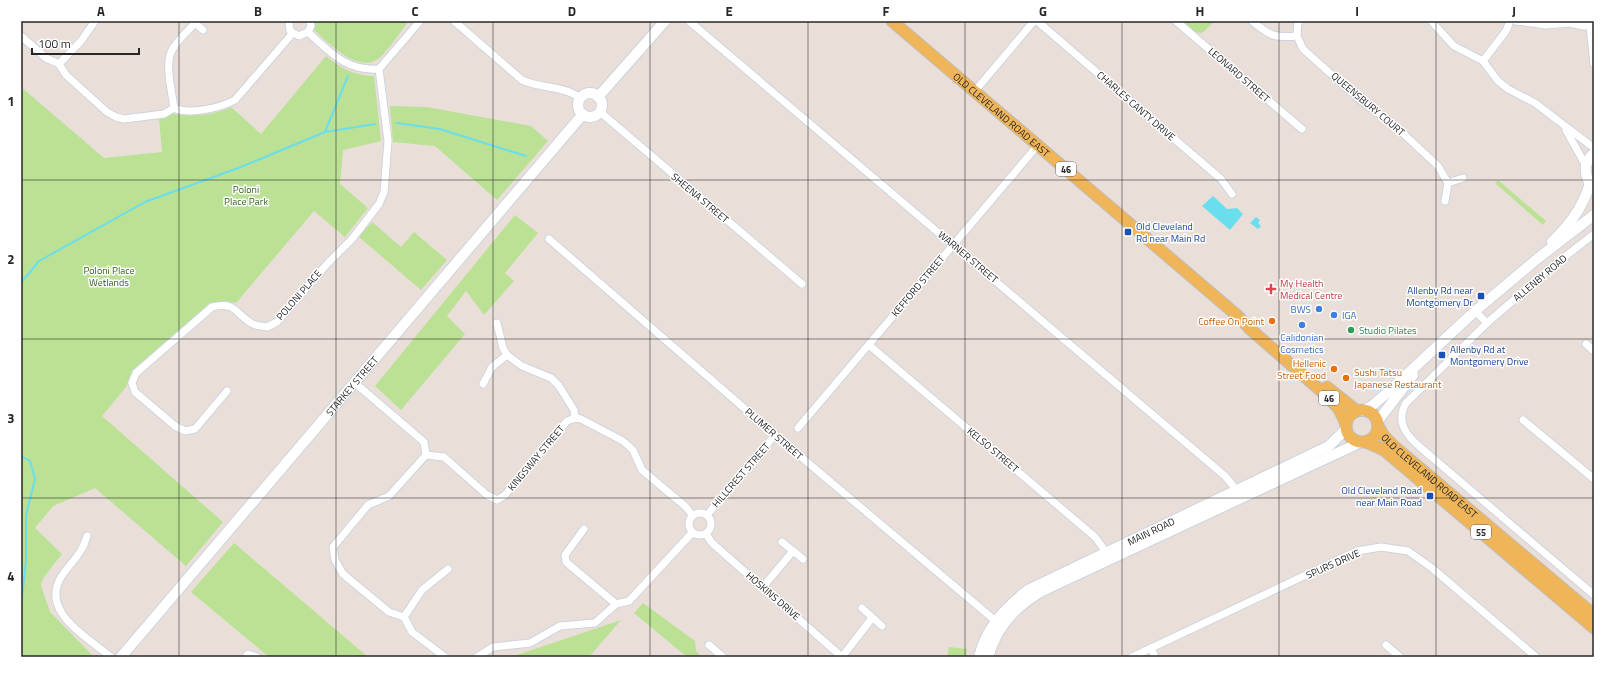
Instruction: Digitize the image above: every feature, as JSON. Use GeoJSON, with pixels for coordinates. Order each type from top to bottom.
{"type":"FeatureCollection","features":[{"type":"Feature","properties":{"kind":"main road"},"geometry":{"type":"LineString","coordinates":[[598,97],[664,21]]}},
{"type":"Feature","properties":{"kind":"main road","name":"OLD CLEVELAND ROAD EAST"},"geometry":{"type":"LineString","coordinates":[[892,21],[1239,317],[1249,328],[1327,396],[1339,409],[1346,426]]}},
{"type":"Feature","properties":{"kind":"main road"},"geometry":{"type":"LineString","coordinates":[[587,93],[598,97],[601,104],[599,111],[594,116],[583,114],[578,108],[580,98],[587,93]]}},
{"type":"Feature","properties":{"kind":"main road","name":"STARKEY STREET"},"geometry":{"type":"LineString","coordinates":[[121,657],[583,114]]}},
{"type":"Feature","properties":{"kind":"main road"},"geometry":{"type":"LineString","coordinates":[[1592,187],[1587,179],[1586,166],[1594,152]]}},
{"type":"Feature","properties":{"kind":"main road","name":"ALLENBY ROAD"},"geometry":{"type":"LineString","coordinates":[[1538,259],[1574,218],[1592,187]]}},
{"type":"Feature","properties":{"kind":"main road","name":"ALLENBY ROAD"},"geometry":{"type":"LineString","coordinates":[[1360,411],[1373,405],[1475,311],[1594,215]]}},
{"type":"Feature","properties":{"kind":"main road","name":"OLD CLEVELAND ROAD EAST"},"geometry":{"type":"LineString","coordinates":[[1239,317],[1252,324],[1360,411]]}},
{"type":"Feature","properties":{"kind":"main road","name":"ALLENBY ROAD"},"geometry":{"type":"LineString","coordinates":[[1377,424],[1424,359]]}},
{"type":"Feature","properties":{"kind":"main road"},"geometry":{"type":"LineString","coordinates":[[1346,426],[1350,416],[1360,411]]}},
{"type":"Feature","properties":{"kind":"main road","name":"46"},"geometry":{"type":"LineString","coordinates":[[1360,411],[1372,414],[1377,424]]}},
{"type":"Feature","properties":{"kind":"main road"},"geometry":{"type":"LineString","coordinates":[[1363,442],[1374,436],[1377,424]]}},
{"type":"Feature","properties":{"kind":"main road","name":"OLD CLEVELAND ROAD EAST"},"geometry":{"type":"LineString","coordinates":[[1377,424],[1384,436],[1396,448],[1576,606],[1594,628]]}},
{"type":"Feature","properties":{"kind":"main road","name":"MAIN ROAD"},"geometry":{"type":"LineString","coordinates":[[979,657],[987,634],[1024,602],[1042,591],[1236,489],[1330,446],[1346,426]]}},
{"type":"Feature","properties":{"kind":"main road","name":"46"},"geometry":{"type":"LineString","coordinates":[[1346,426],[1351,438],[1363,442]]}},
{"type":"Feature","properties":{"kind":"main road","name":"OLD CLEVELAND ROAD EAST"},"geometry":{"type":"LineString","coordinates":[[1363,442],[1384,450],[1576,606],[1594,615]]}},
{"type":"Feature","properties":{"kind":"main road","name":"MAIN ROAD"},"geometry":{"type":"LineString","coordinates":[[1109,556],[1242,498],[1363,442]]}},
{"type":"Feature","properties":{"kind":"main road","name":"MAIN ROAD"},"geometry":{"type":"LineString","coordinates":[[988,657],[999,624]]}},
{"type":"Feature","properties":{"kind":"street"},"geometry":{"type":"LineString","coordinates":[[59,64],[81,41],[95,21]]}},
{"type":"Feature","properties":{"kind":"street"},"geometry":{"type":"LineString","coordinates":[[289,21],[289,28],[292,34]]}},
{"type":"Feature","properties":{"kind":"street"},"geometry":{"type":"LineString","coordinates":[[292,34],[302,36],[308,32],[310,21]]}},
{"type":"Feature","properties":{"kind":"street"},"geometry":{"type":"LineString","coordinates":[[308,32],[338,59],[349,65],[366,70],[379,69],[420,21]]}},
{"type":"Feature","properties":{"kind":"street"},"geometry":{"type":"LineString","coordinates":[[454,21],[522,80],[533,85],[571,91],[580,98]]}},
{"type":"Feature","properties":{"kind":"street","name":"WARNER STREET"},"geometry":{"type":"LineString","coordinates":[[689,21],[1225,476],[1242,498]]}},
{"type":"Feature","properties":{"kind":"street"},"geometry":{"type":"LineString","coordinates":[[975,91],[1035,21]]}},
{"type":"Feature","properties":{"kind":"street","name":"CHARLES CANTY DRIVE"},"geometry":{"type":"LineString","coordinates":[[1035,21],[1221,179],[1232,194]]}},
{"type":"Feature","properties":{"kind":"street","name":"LEONARD STREET"},"geometry":{"type":"LineString","coordinates":[[1176,21],[1302,129]]}},
{"type":"Feature","properties":{"kind":"street"},"geometry":{"type":"LineString","coordinates":[[1252,21],[1272,36],[1279,37],[1297,36],[1298,21]]}},
{"type":"Feature","properties":{"kind":"street"},"geometry":{"type":"LineString","coordinates":[[1431,21],[1454,46],[1483,61],[1498,81],[1508,89],[1535,103],[1594,148]]}},
{"type":"Feature","properties":{"kind":"street"},"geometry":{"type":"LineString","coordinates":[[1483,61],[1506,31],[1510,21]]}},
{"type":"Feature","properties":{"kind":"street"},"geometry":{"type":"LineString","coordinates":[[1516,21],[1546,25],[1570,23],[1592,26],[1594,64]]}},
{"type":"Feature","properties":{"kind":"street"},"geometry":{"type":"LineString","coordinates":[[174,108],[169,65],[171,53],[194,22],[203,30]]}},
{"type":"Feature","properties":{"kind":"street"},"geometry":{"type":"LineString","coordinates":[[174,108],[182,112],[223,106],[235,100],[292,34]]}},
{"type":"Feature","properties":{"kind":"street"},"geometry":{"type":"LineString","coordinates":[[21,36],[46,58],[59,64],[66,75],[107,112],[116,117],[124,119],[164,114],[174,108]]}},
{"type":"Feature","properties":{"kind":"street","name":"QUEENSBURY COURT"},"geometry":{"type":"LineString","coordinates":[[1297,36],[1303,49],[1359,99],[1393,124],[1438,166],[1448,183]]}},
{"type":"Feature","properties":{"kind":"street","name":"POLONI PLACE"},"geometry":{"type":"LineString","coordinates":[[227,391],[195,429],[185,431],[175,426],[135,392],[132,383],[136,373],[212,307],[222,304],[234,307],[252,324],[259,326],[267,327],[277,322],[327,264],[352,239],[380,204],[384,192],[388,141],[379,69]]}},
{"type":"Feature","properties":{"kind":"street","name":"SHEENA STREET"},"geometry":{"type":"LineString","coordinates":[[599,111],[802,284]]}},
{"type":"Feature","properties":{"kind":"street"},"geometry":{"type":"LineString","coordinates":[[1562,124],[1586,166]]}},
{"type":"Feature","properties":{"kind":"street","name":"KEFFORD STREET"},"geometry":{"type":"LineString","coordinates":[[798,428],[1038,145]]}},
{"type":"Feature","properties":{"kind":"street"},"geometry":{"type":"LineString","coordinates":[[1446,201],[1448,183],[1463,178]]}},
{"type":"Feature","properties":{"kind":"street","name":"ALLENBY ROAD"},"geometry":{"type":"LineString","coordinates":[[1404,430],[1401,418],[1406,403],[1487,323],[1553,266],[1594,234]]}},
{"type":"Feature","properties":{"kind":"street","name":"PLUMER STREET"},"geometry":{"type":"LineString","coordinates":[[549,239],[775,435],[999,624]]}},
{"type":"Feature","properties":{"kind":"street"},"geometry":{"type":"LineString","coordinates":[[1475,311],[1487,323]]}},
{"type":"Feature","properties":{"kind":"street"},"geometry":{"type":"LineString","coordinates":[[497,323],[503,348],[507,354],[522,366],[551,378],[574,410],[575,418],[582,419],[623,441],[633,450],[642,470],[686,507],[692,515]]}},
{"type":"Feature","properties":{"kind":"street"},"geometry":{"type":"LineString","coordinates":[[1586,344],[1594,351]]}},
{"type":"Feature","properties":{"kind":"street","name":"KELSO STREET"},"geometry":{"type":"LineString","coordinates":[[868,345],[1096,537],[1109,556]]}},
{"type":"Feature","properties":{"kind":"street"},"geometry":{"type":"LineString","coordinates":[[483,384],[492,367],[507,354]]}},
{"type":"Feature","properties":{"kind":"street"},"geometry":{"type":"LineString","coordinates":[[355,383],[424,442],[426,455],[388,496],[368,505],[333,547],[335,560],[343,574],[389,612],[404,617],[412,632],[445,657]]}},
{"type":"Feature","properties":{"kind":"street","name":"KINGSWAY STREET"},"geometry":{"type":"LineString","coordinates":[[426,455],[444,457],[487,495],[497,500],[505,495],[567,421],[575,418]]}},
{"type":"Feature","properties":{"kind":"street"},"geometry":{"type":"LineString","coordinates":[[1523,420],[1594,479]]}},
{"type":"Feature","properties":{"kind":"street","name":"OLD CLEVELAND ROAD EAST"},"geometry":{"type":"LineString","coordinates":[[1404,430],[1407,435],[1427,454],[1591,593]]}},
{"type":"Feature","properties":{"kind":"street","name":"HILLCREST STREET"},"geometry":{"type":"LineString","coordinates":[[707,515],[775,435]]}},
{"type":"Feature","properties":{"kind":"street"},"geometry":{"type":"LineString","coordinates":[[700,512],[707,515],[711,524],[706,534],[699,536],[692,533],[688,527],[688,520],[692,515],[700,512]]}},
{"type":"Feature","properties":{"kind":"street"},"geometry":{"type":"LineString","coordinates":[[584,529],[565,556],[566,562],[616,604]]}},
{"type":"Feature","properties":{"kind":"street"},"geometry":{"type":"LineString","coordinates":[[477,657],[493,648],[530,643],[560,626],[595,623],[616,604],[629,601],[692,533]]}},
{"type":"Feature","properties":{"kind":"street","name":"HOSKINS DRIVE"},"geometry":{"type":"LineString","coordinates":[[706,534],[712,543],[842,657]]}},
{"type":"Feature","properties":{"kind":"street"},"geometry":{"type":"LineString","coordinates":[[87,536],[84,548],[60,578],[55,590],[55,602],[61,613],[68,621],[111,657]]}},
{"type":"Feature","properties":{"kind":"street"},"geometry":{"type":"LineString","coordinates":[[782,542],[803,559]]}},
{"type":"Feature","properties":{"kind":"street","name":"SPURS DRIVE"},"geometry":{"type":"LineString","coordinates":[[1132,657],[1358,551],[1381,548],[1408,551],[1432,568],[1536,657]]}},
{"type":"Feature","properties":{"kind":"street"},"geometry":{"type":"LineString","coordinates":[[763,587],[793,551]]}},
{"type":"Feature","properties":{"kind":"street"},"geometry":{"type":"LineString","coordinates":[[404,617],[422,590],[448,569]]}},
{"type":"Feature","properties":{"kind":"street"},"geometry":{"type":"LineString","coordinates":[[1576,606],[1591,593]]}},
{"type":"Feature","properties":{"kind":"street"},"geometry":{"type":"LineString","coordinates":[[862,608],[882,626]]}},
{"type":"Feature","properties":{"kind":"street"},"geometry":{"type":"LineString","coordinates":[[842,657],[872,618]]}},
{"type":"Feature","properties":{"kind":"street"},"geometry":{"type":"LineString","coordinates":[[709,645],[723,657]]}},
{"type":"Feature","properties":{"kind":"street"},"geometry":{"type":"LineString","coordinates":[[1386,645],[1400,657]]}},
{"type":"Feature","properties":{"kind":"street"},"geometry":{"type":"LineString","coordinates":[[1151,648],[1155,657]]}},
{"type":"Feature","properties":{"kind":"street"},"geometry":{"type":"LineString","coordinates":[[246,657],[248,654],[257,657]]}},
{"type":"Feature","properties":{"kind":"green space"},"geometry":{"type":"Polygon","coordinates":[[[312,21],[409,21],[382,56],[370,63],[352,59],[334,48],[313,29],[312,21]]]}},
{"type":"Feature","properties":{"kind":"green space"},"geometry":{"type":"Polygon","coordinates":[[[1181,21],[1215,21],[1202,33],[1193,32],[1181,21]]]}},
{"type":"Feature","properties":{"kind":"green space","name":"Poloni Place Wetlands"},"geometry":{"type":"Polygon","coordinates":[[[326,56],[354,73],[374,76],[381,141],[343,150],[340,184],[368,208],[345,237],[314,211],[236,303],[217,302],[209,305],[201,311],[132,371],[126,387],[102,416],[223,522],[186,566],[95,488],[53,506],[35,528],[62,554],[44,577],[41,584],[42,589],[50,612],[94,657],[21,657],[21,87],[104,158],[162,152],[159,119],[165,118],[172,113],[178,115],[202,115],[218,112],[231,107],[261,134],[326,56]]]}},
{"type":"Feature","properties":{"kind":"green space"},"geometry":{"type":"Polygon","coordinates":[[[390,106],[427,107],[531,126],[548,141],[497,200],[435,146],[393,142],[390,106]]]}},
{"type":"Feature","properties":{"kind":"green space"},"geometry":{"type":"Polygon","coordinates":[[[1498,180],[1546,221],[1543,225],[1495,183],[1498,180]]]}},
{"type":"Feature","properties":{"kind":"green space"},"geometry":{"type":"Polygon","coordinates":[[[515,215],[538,233],[505,273],[514,281],[484,315],[466,291],[447,316],[465,334],[401,410],[375,386],[515,215]]]}},
{"type":"Feature","properties":{"kind":"green space"},"geometry":{"type":"Polygon","coordinates":[[[372,222],[401,247],[414,232],[447,260],[421,290],[359,237],[372,222]]]}},
{"type":"Feature","properties":{"kind":"green space"},"geometry":{"type":"Polygon","coordinates":[[[234,543],[368,657],[269,657],[191,592],[234,543]]]}},
{"type":"Feature","properties":{"kind":"green space"},"geometry":{"type":"Polygon","coordinates":[[[643,603],[695,641],[696,651],[702,657],[687,657],[634,613],[643,603]]]}},
{"type":"Feature","properties":{"kind":"green space"},"geometry":{"type":"Polygon","coordinates":[[[621,620],[589,657],[511,657],[621,620]]]}},
{"type":"Feature","properties":{"kind":"green space"},"geometry":{"type":"Polygon","coordinates":[[[949,647],[967,649],[966,657],[947,657],[949,647]]]}},
{"type":"Feature","properties":{"kind":"water"},"geometry":{"type":"Polygon","coordinates":[[[1213,196],[1227,209],[1237,208],[1243,214],[1230,230],[1202,206],[1213,196]]]}},
{"type":"Feature","properties":{"kind":"water"},"geometry":{"type":"Polygon","coordinates":[[[1256,217],[1260,220],[1258,223],[1261,226],[1258,229],[1250,223],[1256,217]]]}},
{"type":"Feature","properties":{"kind":"waterway"},"geometry":{"type":"LineString","coordinates":[[325,132],[348,76]]}},
{"type":"Feature","properties":{"kind":"waterway"},"geometry":{"type":"LineString","coordinates":[[397,123],[440,129],[526,156]]}},
{"type":"Feature","properties":{"kind":"waterway"},"geometry":{"type":"LineString","coordinates":[[21,283],[39,261],[145,202],[241,167],[325,132],[375,124]]}},
{"type":"Feature","properties":{"kind":"waterway"},"geometry":{"type":"LineString","coordinates":[[21,456],[30,461],[35,479],[26,515],[26,561],[21,607]]}},
{"type":"Feature","properties":{"kind":"place","name":"Old Cleveland Rd near Main Rd"},"geometry":{"type":"Point","coordinates":[1128,232]}},
{"type":"Feature","properties":{"kind":"place","name":"My Health Medical Centre"},"geometry":{"type":"Point","coordinates":[1271,289]}},
{"type":"Feature","properties":{"kind":"place","name":"Allenby Rd near Montgomery Dr"},"geometry":{"type":"Point","coordinates":[1481,296]}},
{"type":"Feature","properties":{"kind":"place","name":"BWS"},"geometry":{"type":"Point","coordinates":[1319,309]}},
{"type":"Feature","properties":{"kind":"place","name":"IGA"},"geometry":{"type":"Point","coordinates":[1334,315]}},
{"type":"Feature","properties":{"kind":"place","name":"Coffee On Point"},"geometry":{"type":"Point","coordinates":[1272,321]}},
{"type":"Feature","properties":{"kind":"place","name":"Calidonian Cosmetics"},"geometry":{"type":"Point","coordinates":[1302,325]}},
{"type":"Feature","properties":{"kind":"place","name":"Studio Pilates"},"geometry":{"type":"Point","coordinates":[1351,330]}},
{"type":"Feature","properties":{"kind":"place","name":"Allenby Rd at Montgomery Drive"},"geometry":{"type":"Point","coordinates":[1442,355]}},
{"type":"Feature","properties":{"kind":"place","name":"Hellenic Street Food"},"geometry":{"type":"Point","coordinates":[1334,369]}},
{"type":"Feature","properties":{"kind":"place","name":"Sushi Tatsu Japanese Restaurant"},"geometry":{"type":"Point","coordinates":[1346,378]}},
{"type":"Feature","properties":{"kind":"place","name":"Old Cleveland Road near Main Road"},"geometry":{"type":"Point","coordinates":[1430,496]}},
{"type":"Feature","properties":{"kind":"park label","name":"Poloni Place Park"},"geometry":{"type":"Point","coordinates":[246,194]}}]}
